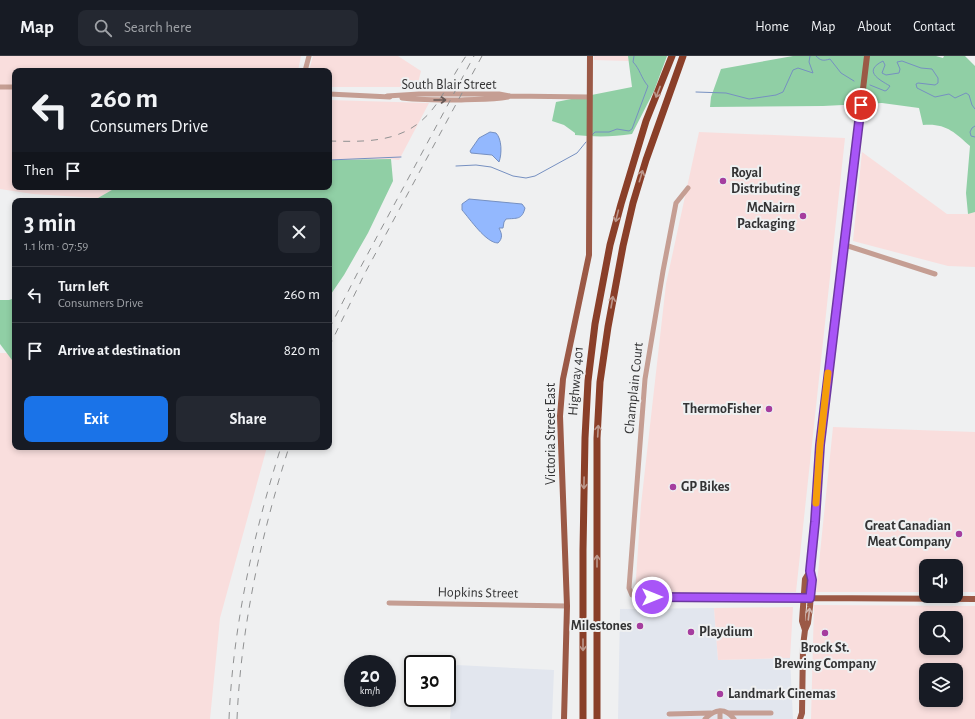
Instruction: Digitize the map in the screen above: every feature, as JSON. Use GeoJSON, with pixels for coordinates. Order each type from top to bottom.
{"type":"FeatureCollection","features":[{"type":"Feature","properties":{"kind":"highway","name":"Highway 401"},"geometry":{"type":"LineString","coordinates":[[582,719],[585,438],[588,381],[595,324],[610,245],[620,204],[646,121],[672,56]]}},
{"type":"Feature","properties":{"kind":"highway","name":"Highway 401"},"geometry":{"type":"LineString","coordinates":[[597,719],[597,438],[600,382],[621,253],[633,203],[646,160],[683,56]]}},
{"type":"Feature","properties":{"kind":"main road","name":"Victoria Street East"},"geometry":{"type":"LineString","coordinates":[[564,719],[566,606],[560,416],[562,379],[589,256],[590,56]]}},
{"type":"Feature","properties":{"kind":"main road"},"geometry":{"type":"LineString","coordinates":[[803,717],[802,670],[805,630],[808,622],[807,598],[812,580],[810,571],[820,445],[867,56]]}},
{"type":"Feature","properties":{"kind":"main road"},"geometry":{"type":"LineString","coordinates":[[807,598],[975,599]]}},
{"type":"Feature","properties":{"kind":"street"},"geometry":{"type":"LineString","coordinates":[[306,68],[309,56]]}},
{"type":"Feature","properties":{"kind":"street"},"geometry":{"type":"LineString","coordinates":[[0,87],[12,87]]}},
{"type":"Feature","properties":{"kind":"street","name":"South Blair Street"},"geometry":{"type":"LineString","coordinates":[[332,94],[450,100],[498,99],[510,96],[589,97]]}},
{"type":"Feature","properties":{"kind":"street","name":"Champlain Court"},"geometry":{"type":"LineString","coordinates":[[688,188],[676,203],[645,379],[629,588],[632,596],[642,597],[807,598]]}},
{"type":"Feature","properties":{"kind":"street"},"geometry":{"type":"LineString","coordinates":[[845,245],[935,274]]}},
{"type":"Feature","properties":{"kind":"street","name":"Hopkins Street"},"geometry":{"type":"LineString","coordinates":[[389,603],[566,606]]}},
{"type":"Feature","properties":{"kind":"street"},"geometry":{"type":"LineString","coordinates":[[669,714],[711,713],[715,711],[726,711],[729,713],[772,713]]}},
{"type":"Feature","properties":{"kind":"street"},"geometry":{"type":"LineString","coordinates":[[720,711],[720,719]]}},
{"type":"Feature","properties":{"kind":"street"},"geometry":{"type":"LineString","coordinates":[[705,719],[711,713]]}},
{"type":"Feature","properties":{"kind":"street"},"geometry":{"type":"LineString","coordinates":[[729,713],[734,719]]}},
{"type":"Feature","properties":{"kind":"shaded area"},"geometry":{"type":"Polygon","coordinates":[[[0,56],[301,56],[299,68],[12,68],[12,190],[112,190],[98,198],[33,194],[0,189],[0,56]]]}},
{"type":"Feature","properties":{"kind":"shaded area"},"geometry":{"type":"Polygon","coordinates":[[[313,56],[398,56],[421,71],[417,87],[332,87],[332,68],[310,68],[313,56]]]}},
{"type":"Feature","properties":{"kind":"shaded area"},"geometry":{"type":"Polygon","coordinates":[[[594,56],[628,56],[629,61],[594,60],[594,56]]]}},
{"type":"Feature","properties":{"kind":"shaded area"},"geometry":{"type":"Polygon","coordinates":[[[332,100],[429,103],[399,160],[332,160],[332,100]]]}},
{"type":"Feature","properties":{"kind":"shaded area"},"geometry":{"type":"Polygon","coordinates":[[[699,132],[845,138],[796,592],[635,593],[641,505],[666,284],[699,132]]]}},
{"type":"Feature","properties":{"kind":"shaded area"},"geometry":{"type":"Polygon","coordinates":[[[862,152],[947,214],[968,214],[975,212],[975,267],[948,266],[853,241],[862,152]]]}},
{"type":"Feature","properties":{"kind":"shaded area"},"geometry":{"type":"Polygon","coordinates":[[[0,353],[12,353],[12,450],[266,450],[220,618],[210,719],[0,719],[0,353]]]}},
{"type":"Feature","properties":{"kind":"shaded area"},"geometry":{"type":"Polygon","coordinates":[[[833,427],[975,432],[975,592],[963,592],[963,559],[919,559],[919,592],[816,592],[833,427]]]}},
{"type":"Feature","properties":{"kind":"shaded area"},"geometry":{"type":"Polygon","coordinates":[[[814,605],[975,606],[975,719],[811,719],[814,605]]]}},
{"type":"Feature","properties":{"kind":"shaded area"},"geometry":{"type":"Polygon","coordinates":[[[793,607],[790,658],[718,660],[714,608],[793,607]]]}},
{"type":"Feature","properties":{"kind":"shaded area"},"geometry":{"type":"Polygon","coordinates":[[[714,608],[718,660],[790,658],[793,719],[618,719],[620,609],[714,608]]]}},
{"type":"Feature","properties":{"kind":"shaded area"},"geometry":{"type":"Polygon","coordinates":[[[457,665],[554,670],[552,719],[450,719],[451,707],[456,707],[457,665]]]}},
{"type":"Feature","properties":{"kind":"green space"},"geometry":{"type":"Polygon","coordinates":[[[628,56],[667,56],[654,91],[632,134],[618,136],[575,135],[575,133],[564,125],[552,121],[556,102],[632,87],[628,56]]]}},
{"type":"Feature","properties":{"kind":"green space"},"geometry":{"type":"Polygon","coordinates":[[[793,56],[936,56],[943,58],[944,56],[965,56],[975,66],[975,212],[968,214],[966,193],[970,146],[944,127],[938,125],[923,125],[919,108],[882,103],[823,106],[710,107],[711,97],[721,69],[793,56]]]}},
{"type":"Feature","properties":{"kind":"green space"},"geometry":{"type":"Polygon","coordinates":[[[391,159],[393,181],[368,233],[332,293],[332,198],[98,198],[112,190],[332,190],[332,160],[391,159]]]}},
{"type":"Feature","properties":{"kind":"green space"},"geometry":{"type":"Polygon","coordinates":[[[12,299],[12,360],[0,344],[0,300],[12,299]]]}},
{"type":"Feature","properties":{"kind":"water"},"geometry":{"type":"Polygon","coordinates":[[[490,132],[496,133],[499,139],[501,155],[499,162],[492,155],[471,153],[470,151],[479,138],[490,132]]]}},
{"type":"Feature","properties":{"kind":"water"},"geometry":{"type":"Polygon","coordinates":[[[469,199],[522,204],[525,208],[521,216],[518,218],[506,219],[503,228],[499,228],[502,236],[498,243],[493,242],[483,235],[462,210],[462,204],[469,199]]]}},
{"type":"Feature","properties":{"kind":"waterway"},"geometry":{"type":"LineString","coordinates":[[592,135],[595,132],[609,132],[617,129],[629,131],[632,129],[648,86],[633,62],[634,56]]}},
{"type":"Feature","properties":{"kind":"waterway"},"geometry":{"type":"LineString","coordinates":[[696,92],[726,93],[749,99],[776,95],[783,92],[793,70],[798,68],[813,73],[809,62],[810,56]]}},
{"type":"Feature","properties":{"kind":"waterway"},"geometry":{"type":"LineString","coordinates":[[816,56],[822,60],[830,59],[841,73],[854,81]]}},
{"type":"Feature","properties":{"kind":"waterway"},"geometry":{"type":"LineString","coordinates":[[870,85],[885,91],[887,90],[890,86],[874,75],[874,68],[883,61],[885,65],[882,73],[886,75],[899,73],[900,69],[897,62],[902,61],[921,68],[932,69],[938,78],[938,83],[935,85],[918,83],[916,84],[917,88],[935,97],[949,94],[955,98],[966,93],[969,95],[975,109]]}},
{"type":"Feature","properties":{"kind":"waterway"},"geometry":{"type":"LineString","coordinates":[[975,126],[970,132],[971,136],[975,137]]}},
{"type":"Feature","properties":{"kind":"waterway"},"geometry":{"type":"LineString","coordinates":[[456,166],[476,165],[491,167],[513,176],[526,178],[535,176],[577,153],[586,142]]}},
{"type":"Feature","properties":{"kind":"waterway"},"geometry":{"type":"LineString","coordinates":[[332,160],[401,157]]}},
{"type":"Feature","properties":{"kind":"railway"},"geometry":{"type":"LineString","coordinates":[[332,141],[359,141],[387,138],[400,134],[413,127],[435,106],[466,56]]}},
{"type":"Feature","properties":{"kind":"railway"},"geometry":{"type":"LineString","coordinates":[[332,323],[474,56]]}},
{"type":"Feature","properties":{"kind":"railway"},"geometry":{"type":"LineString","coordinates":[[332,341],[365,273],[482,56]]}},
{"type":"Feature","properties":{"kind":"railway"},"geometry":{"type":"LineString","coordinates":[[229,719],[235,650],[246,582],[253,547],[280,450]]}},
{"type":"Feature","properties":{"kind":"railway"},"geometry":{"type":"LineString","coordinates":[[237,719],[243,650],[254,582],[261,547],[288,450]]}},
{"type":"Feature","properties":{"kind":"slow traffic"},"geometry":{"type":"LineString","coordinates":[[816,503],[820,445],[828,373]]}},
{"type":"Feature","properties":{"kind":"place","name":"Royal Distributing"},"geometry":{"type":"Point","coordinates":[723,181]}},
{"type":"Feature","properties":{"kind":"place","name":"McNairn Packaging"},"geometry":{"type":"Point","coordinates":[803,216]}},
{"type":"Feature","properties":{"kind":"place","name":"ThermoFisher"},"geometry":{"type":"Point","coordinates":[769,409]}},
{"type":"Feature","properties":{"kind":"place","name":"GP Bikes"},"geometry":{"type":"Point","coordinates":[673,487]}},
{"type":"Feature","properties":{"kind":"place","name":"Great Canadian Meat Company"},"geometry":{"type":"Point","coordinates":[959,534]}},
{"type":"Feature","properties":{"kind":"place","name":"Milestones"},"geometry":{"type":"Point","coordinates":[640,626]}},
{"type":"Feature","properties":{"kind":"place","name":"Playdium"},"geometry":{"type":"Point","coordinates":[691,632]}},
{"type":"Feature","properties":{"kind":"place","name":"Brock St. Brewing Company"},"geometry":{"type":"Point","coordinates":[825,633]}},
{"type":"Feature","properties":{"kind":"place","name":"Landmark Cinemas"},"geometry":{"type":"Point","coordinates":[720,694]}},
{"type":"Feature","properties":{"kind":"route"},"geometry":{"type":"LineString","coordinates":[[652,597],[810,598],[812,580],[810,571],[820,445],[861,105]]}}]}
